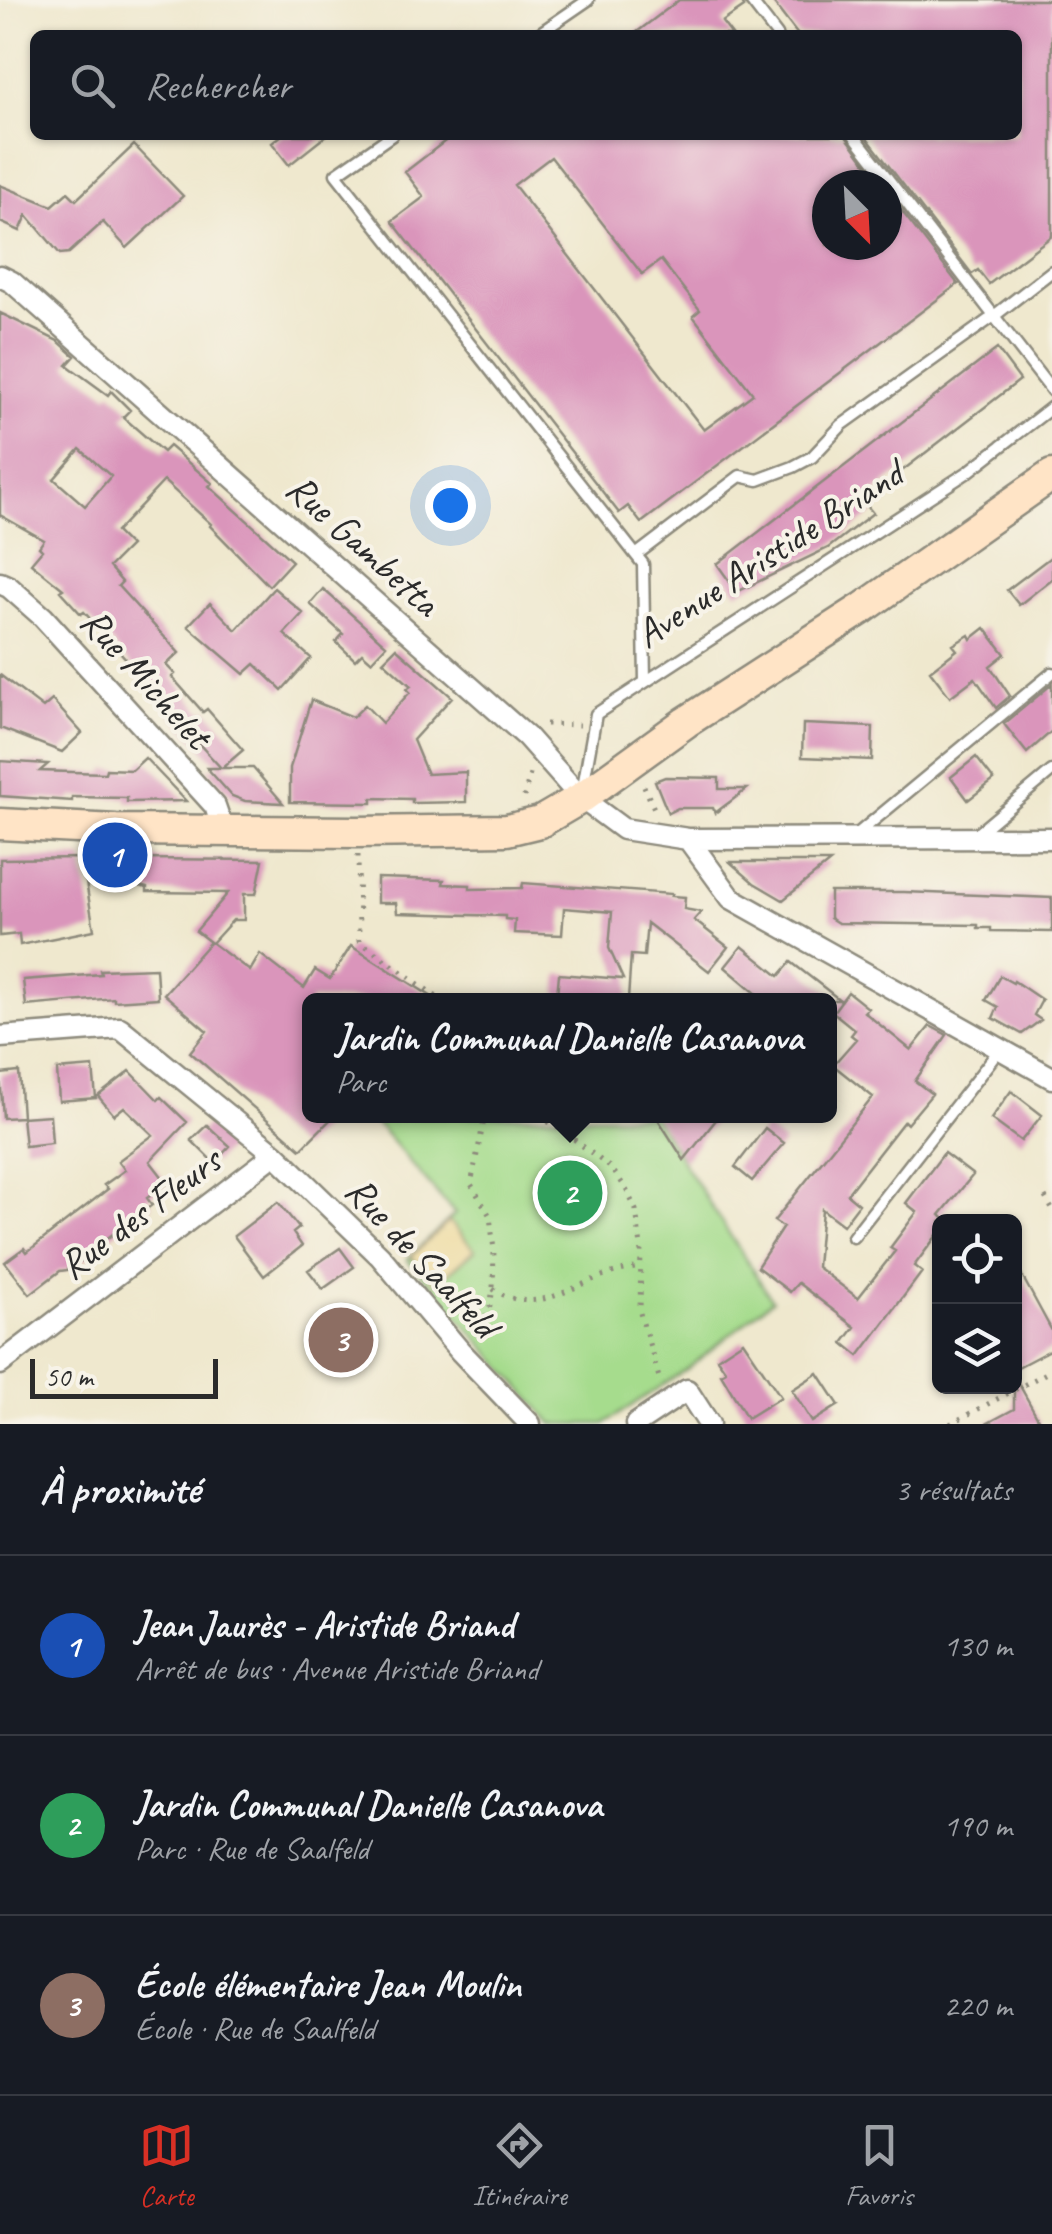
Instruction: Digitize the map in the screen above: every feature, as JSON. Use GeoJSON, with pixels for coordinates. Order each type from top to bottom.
{"type":"FeatureCollection","features":[{"type":"Feature","properties":{"kind":"main road"},"geometry":{"type":"LineString","coordinates":[[0,824],[357,832],[506,830],[540,822],[582,798],[686,722],[863,608],[1052,475]]}},
{"type":"Feature","properties":{"kind":"street","name":"Rue Gambetta"},"geometry":{"type":"LineString","coordinates":[[0,276],[12,282],[527,737],[582,798],[622,829],[678,838],[1052,838]]}},
{"type":"Feature","properties":{"kind":"street","name":"Rue Michelet"},"geometry":{"type":"LineString","coordinates":[[0,583],[43,616],[215,806],[224,832]]}},
{"type":"Feature","properties":{"kind":"street"},"geometry":{"type":"LineString","coordinates":[[678,838],[700,858],[731,898],[1052,1078]]}},
{"type":"Feature","properties":{"kind":"street","name":"Rue de Saalfeld"},"geometry":{"type":"LineString","coordinates":[[0,1037],[120,1028],[275,1154],[380,1256],[530,1424]]}},
{"type":"Feature","properties":{"kind":"street","name":"Rue des Fleurs"},"geometry":{"type":"LineString","coordinates":[[0,1364],[275,1154]]}},
{"type":"Feature","properties":{"kind":"street"},"geometry":{"type":"LineString","coordinates":[[636,1424],[680,1395],[709,1424]]}},
{"type":"Feature","properties":{"kind":"lane"},"geometry":{"type":"LineString","coordinates":[[544,30],[588,0]]}},
{"type":"Feature","properties":{"kind":"lane"},"geometry":{"type":"LineString","coordinates":[[750,0],[773,30]]}},
{"type":"Feature","properties":{"kind":"lane"},"geometry":{"type":"LineString","coordinates":[[385,140],[336,174],[643,564],[645,682]]}},
{"type":"Feature","properties":{"kind":"lane"},"geometry":{"type":"LineString","coordinates":[[858,140],[1052,391]]}},
{"type":"Feature","properties":{"kind":"lane"},"geometry":{"type":"LineString","coordinates":[[636,555],[740,476],[758,480],[812,457],[842,425],[1052,271]]}},
{"type":"Feature","properties":{"kind":"lane","name":"Avenue Aristide Briand"},"geometry":{"type":"LineString","coordinates":[[593,725],[596,714],[968,472],[1052,407]]}},
{"type":"Feature","properties":{"kind":"lane"},"geometry":{"type":"LineString","coordinates":[[852,838],[1052,673]]}},
{"type":"Feature","properties":{"kind":"lane"},"geometry":{"type":"LineString","coordinates":[[582,798],[593,725]]}},
{"type":"Feature","properties":{"kind":"lane"},"geometry":{"type":"LineString","coordinates":[[972,837],[1052,771]]}},
{"type":"Feature","properties":{"kind":"lane"},"geometry":{"type":"LineString","coordinates":[[853,1238],[1000,1049]]}},
{"type":"Feature","properties":{"kind":"path"},"geometry":{"type":"LineString","coordinates":[[506,830],[507,812],[524,799],[531,772],[527,737],[542,724],[593,725]]}},
{"type":"Feature","properties":{"kind":"path"},"geometry":{"type":"LineString","coordinates":[[634,758],[642,782],[678,838]]}},
{"type":"Feature","properties":{"kind":"path"},"geometry":{"type":"LineString","coordinates":[[357,832],[358,941],[431,993]]}},
{"type":"Feature","properties":{"kind":"path"},"geometry":{"type":"LineString","coordinates":[[460,1350],[476,1336],[493,1289],[490,1216],[472,1184],[483,1123]]}},
{"type":"Feature","properties":{"kind":"path"},"geometry":{"type":"LineString","coordinates":[[551,1123],[612,1169],[636,1210],[640,1313],[658,1379],[680,1395]]}},
{"type":"Feature","properties":{"kind":"path"},"geometry":{"type":"LineString","coordinates":[[1045,1197],[1052,1209]]}},
{"type":"Feature","properties":{"kind":"path"},"geometry":{"type":"LineString","coordinates":[[493,1289],[506,1298],[527,1301],[553,1297],[606,1274],[640,1267]]}},
{"type":"Feature","properties":{"kind":"path"},"geometry":{"type":"LineString","coordinates":[[950,1424],[1052,1370]]}},
{"type":"Feature","properties":{"kind":"green space"},"geometry":{"type":"Polygon","coordinates":[[[376,1123],[658,1123],[772,1300],[690,1367],[604,1424],[553,1424],[407,1259],[455,1214],[376,1123]]]}},
{"type":"Feature","properties":{"kind":"sand"},"geometry":{"type":"Polygon","coordinates":[[[449,1221],[475,1250],[436,1284],[411,1256],[449,1221]]]}},
{"type":"Feature","properties":{"kind":"building"},"geometry":{"type":"Polygon","coordinates":[[[679,0],[741,0],[744,7],[722,22],[728,30],[640,30],[679,0]]]}},
{"type":"Feature","properties":{"kind":"building"},"geometry":{"type":"Polygon","coordinates":[[[771,0],[1052,0],[1052,236],[989,284],[978,270],[972,274],[902,183],[902,170],[892,170],[869,140],[1022,140],[1022,30],[794,30],[771,0]]]}},
{"type":"Feature","properties":{"kind":"building"},"geometry":{"type":"Polygon","coordinates":[[[276,140],[321,140],[289,165],[272,143],[276,140]]]}},
{"type":"Feature","properties":{"kind":"building"},"geometry":{"type":"Polygon","coordinates":[[[447,140],[849,140],[871,170],[812,170],[812,260],[902,260],[902,211],[958,284],[641,523],[628,506],[619,513],[392,221],[424,197],[405,172],[447,140]],[[551,157],[514,185],[704,430],[753,394],[693,316],[700,310],[661,260],[642,274],[551,157]]]}},
{"type":"Feature","properties":{"kind":"building"},"geometry":{"type":"Polygon","coordinates":[[[134,145],[183,196],[127,248],[103,222],[69,253],[60,254],[27,215],[20,231],[0,222],[0,185],[52,206],[68,192],[76,200],[134,145]]]}},
{"type":"Feature","properties":{"kind":"building"},"geometry":{"type":"Polygon","coordinates":[[[0,313],[58,341],[75,356],[67,365],[108,395],[111,391],[130,410],[123,417],[163,452],[169,446],[292,561],[269,586],[164,481],[116,532],[130,546],[109,567],[122,582],[118,586],[179,653],[166,665],[175,674],[172,677],[243,750],[222,768],[253,768],[283,803],[245,801],[232,796],[207,768],[221,768],[84,612],[81,614],[60,591],[63,589],[31,563],[42,550],[39,547],[44,540],[0,515],[0,313]],[[80,449],[54,479],[85,506],[111,476],[80,449]]]}},
{"type":"Feature","properties":{"kind":"building"},"geometry":{"type":"Polygon","coordinates":[[[997,349],[1020,380],[863,501],[873,513],[828,548],[737,592],[717,564],[997,349]]]}},
{"type":"Feature","properties":{"kind":"building"},"geometry":{"type":"Polygon","coordinates":[[[1052,556],[1052,579],[1019,605],[1007,590],[1052,556]]]}},
{"type":"Feature","properties":{"kind":"building"},"geometry":{"type":"Polygon","coordinates":[[[274,588],[303,613],[284,634],[311,658],[282,690],[255,664],[244,674],[188,626],[210,603],[236,630],[274,588]]]}},
{"type":"Feature","properties":{"kind":"building"},"geometry":{"type":"Polygon","coordinates":[[[323,589],[386,645],[371,661],[362,653],[355,660],[336,642],[343,634],[310,604],[323,589]]]}},
{"type":"Feature","properties":{"kind":"building"},"geometry":{"type":"Polygon","coordinates":[[[985,628],[1005,654],[990,666],[1010,696],[996,708],[975,678],[950,697],[930,671],[957,650],[953,645],[969,635],[971,639],[985,628]]]}},
{"type":"Feature","properties":{"kind":"building"},"geometry":{"type":"Polygon","coordinates":[[[396,648],[452,697],[413,740],[427,774],[466,772],[466,802],[412,803],[412,799],[372,798],[372,803],[290,802],[290,768],[311,700],[353,717],[365,705],[382,723],[410,692],[407,689],[411,686],[383,661],[396,648]]]}},
{"type":"Feature","properties":{"kind":"building"},"geometry":{"type":"Polygon","coordinates":[[[0,675],[43,708],[52,700],[82,733],[62,752],[0,728],[0,675]]]}},
{"type":"Feature","properties":{"kind":"building"},"geometry":{"type":"Polygon","coordinates":[[[1052,684],[1052,731],[1027,753],[1004,724],[1052,684]]]}},
{"type":"Feature","properties":{"kind":"building"},"geometry":{"type":"Polygon","coordinates":[[[803,724],[873,727],[872,760],[802,757],[803,724]]]}},
{"type":"Feature","properties":{"kind":"building"},"geometry":{"type":"Polygon","coordinates":[[[976,757],[994,780],[968,800],[951,777],[976,757]]]}},
{"type":"Feature","properties":{"kind":"building"},"geometry":{"type":"Polygon","coordinates":[[[145,758],[186,801],[127,802],[127,798],[72,797],[72,801],[0,796],[0,761],[48,764],[40,771],[105,773],[106,769],[132,770],[145,758]]]}},
{"type":"Feature","properties":{"kind":"building"},"geometry":{"type":"Polygon","coordinates":[[[665,777],[719,778],[719,789],[747,789],[715,813],[713,808],[678,808],[668,813],[655,781],[665,777]]]}},
{"type":"Feature","properties":{"kind":"building"},"geometry":{"type":"Polygon","coordinates":[[[82,858],[94,930],[20,945],[19,934],[0,936],[0,859],[82,858]]]}},
{"type":"Feature","properties":{"kind":"building"},"geometry":{"type":"Polygon","coordinates":[[[136,859],[263,860],[256,894],[244,894],[244,920],[233,920],[212,943],[250,971],[260,954],[304,988],[315,970],[330,979],[351,946],[426,993],[302,993],[302,1123],[327,1123],[301,1149],[190,1052],[207,1031],[164,994],[210,942],[196,931],[228,893],[147,892],[147,888],[135,885],[136,859]]]}},
{"type":"Feature","properties":{"kind":"building"},"geometry":{"type":"Polygon","coordinates":[[[730,862],[830,862],[783,900],[754,883],[730,862]]]}},
{"type":"Feature","properties":{"kind":"building"},"geometry":{"type":"Polygon","coordinates":[[[377,878],[444,880],[443,884],[470,885],[470,889],[522,888],[523,883],[672,894],[685,897],[684,909],[701,912],[694,920],[728,947],[709,971],[647,923],[644,956],[631,955],[628,993],[557,993],[559,974],[623,979],[609,948],[612,912],[564,908],[562,935],[514,933],[515,920],[505,916],[397,913],[396,903],[377,903],[377,878]]]}},
{"type":"Feature","properties":{"kind":"building"},"geometry":{"type":"Polygon","coordinates":[[[830,892],[1052,898],[1052,932],[991,931],[978,925],[838,923],[830,918],[830,892]]]}},
{"type":"Feature","properties":{"kind":"building"},"geometry":{"type":"Polygon","coordinates":[[[742,946],[779,976],[791,962],[831,993],[756,993],[725,967],[742,946]]]}},
{"type":"Feature","properties":{"kind":"building"},"geometry":{"type":"Polygon","coordinates":[[[156,968],[158,998],[26,1006],[23,980],[101,974],[100,970],[156,968]]]}},
{"type":"Feature","properties":{"kind":"building"},"geometry":{"type":"Polygon","coordinates":[[[1000,976],[1042,1000],[1034,1015],[1041,1020],[1022,1034],[993,1018],[998,1007],[986,1000],[1000,976]]]}},
{"type":"Feature","properties":{"kind":"building"},"geometry":{"type":"Polygon","coordinates":[[[848,992],[868,1008],[864,1012],[911,1050],[930,1026],[947,1035],[915,1081],[932,1094],[907,1124],[904,1121],[847,1194],[859,1204],[843,1225],[822,1209],[817,1267],[858,1298],[895,1251],[890,1248],[917,1212],[906,1203],[944,1153],[973,1175],[941,1214],[932,1214],[932,1242],[914,1266],[922,1272],[859,1356],[843,1343],[855,1327],[798,1283],[790,1292],[757,1267],[783,1227],[774,1221],[873,1097],[837,1068],[837,1060],[856,1039],[851,1035],[855,1030],[837,1015],[837,1007],[848,992]]]}},
{"type":"Feature","properties":{"kind":"building"},"geometry":{"type":"Polygon","coordinates":[[[93,1067],[96,1098],[59,1101],[57,1070],[93,1067]]]}},
{"type":"Feature","properties":{"kind":"building"},"geometry":{"type":"Polygon","coordinates":[[[130,1071],[187,1122],[150,1161],[167,1183],[147,1198],[152,1205],[105,1240],[105,1244],[30,1294],[5,1262],[24,1248],[27,1252],[108,1189],[104,1185],[125,1170],[118,1161],[153,1135],[124,1107],[114,1115],[98,1096],[130,1071]]]}},
{"type":"Feature","properties":{"kind":"building"},"geometry":{"type":"Polygon","coordinates":[[[19,1072],[22,1117],[3,1118],[0,1074],[19,1072]]]}},
{"type":"Feature","properties":{"kind":"building"},"geometry":{"type":"Polygon","coordinates":[[[1011,1091],[1042,1115],[1021,1141],[991,1119],[1011,1091]]]}},
{"type":"Feature","properties":{"kind":"building"},"geometry":{"type":"Polygon","coordinates":[[[50,1115],[52,1143],[25,1146],[22,1117],[50,1115]]]}},
{"type":"Feature","properties":{"kind":"building"},"geometry":{"type":"Polygon","coordinates":[[[660,1123],[713,1123],[684,1160],[660,1123]]]}},
{"type":"Feature","properties":{"kind":"building"},"geometry":{"type":"Polygon","coordinates":[[[207,1125],[230,1146],[214,1163],[191,1140],[207,1125]]]}},
{"type":"Feature","properties":{"kind":"building"},"geometry":{"type":"Polygon","coordinates":[[[765,1128],[784,1143],[752,1181],[735,1167],[765,1128]]]}},
{"type":"Feature","properties":{"kind":"building"},"geometry":{"type":"Polygon","coordinates":[[[278,1202],[299,1228],[293,1233],[302,1246],[264,1276],[234,1236],[278,1202]]]}},
{"type":"Feature","properties":{"kind":"building"},"geometry":{"type":"Polygon","coordinates":[[[340,1248],[354,1267],[323,1289],[308,1270],[340,1248]]]}},
{"type":"Feature","properties":{"kind":"building"},"geometry":{"type":"Polygon","coordinates":[[[1022,1276],[1052,1331],[1052,1349],[1022,1365],[1022,1276]]]}},
{"type":"Feature","properties":{"kind":"building"},"geometry":{"type":"Polygon","coordinates":[[[743,1341],[781,1397],[747,1418],[721,1374],[726,1371],[717,1358],[743,1341]]]}},
{"type":"Feature","properties":{"kind":"building"},"geometry":{"type":"Polygon","coordinates":[[[818,1373],[839,1405],[812,1422],[792,1390],[818,1373]]]}},
{"type":"Feature","properties":{"kind":"building"},"geometry":{"type":"Polygon","coordinates":[[[1022,1390],[1041,1424],[986,1424],[1014,1409],[1014,1394],[1022,1394],[1022,1390]]]}},
{"type":"Feature","properties":{"kind":"place","name":"Jean Jaurès - Aristide Briand"},"geometry":{"type":"Point","coordinates":[115,855]}},
{"type":"Feature","properties":{"kind":"place","name":"Jardin Communal Danielle Casanova"},"geometry":{"type":"Point","coordinates":[570,1193]}},
{"type":"Feature","properties":{"kind":"place","name":"École élémentaire Jean Moulin"},"geometry":{"type":"Point","coordinates":[341,1340]}}]}
